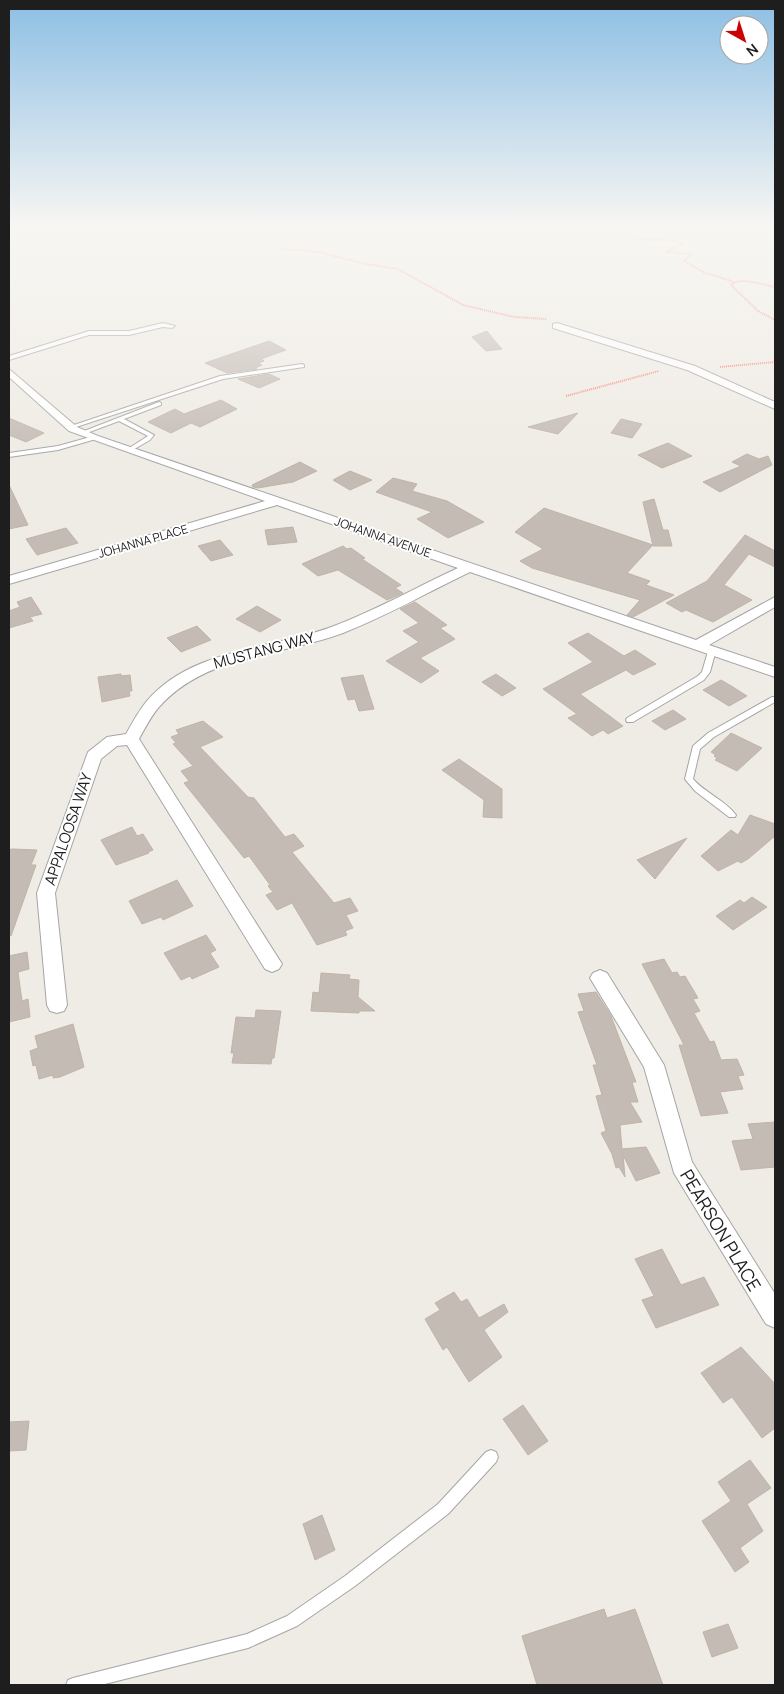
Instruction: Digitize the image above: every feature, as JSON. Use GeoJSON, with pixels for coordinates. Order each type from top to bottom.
{"type":"FeatureCollection","features":[{"type":"Feature","properties":{"kind":"street"},"geometry":{"type":"LineString","coordinates":[[557,326],[691,368],[775,406]]}},
{"type":"Feature","properties":{"kind":"street","name":"JOHANNA AVENUE"},"geometry":{"type":"LineString","coordinates":[[9,372],[76,430],[94,438],[775,672]]}},
{"type":"Feature","properties":{"kind":"street","name":"JOHANNA PLACE"},"geometry":{"type":"LineString","coordinates":[[9,580],[278,501]]}},
{"type":"Feature","properties":{"kind":"street","name":"MUSTANG WAY"},"geometry":{"type":"LineString","coordinates":[[131,738],[155,701],[186,676],[209,664],[309,639],[340,629],[470,567]]}},
{"type":"Feature","properties":{"kind":"street"},"geometry":{"type":"LineString","coordinates":[[705,648],[775,601]]}},
{"type":"Feature","properties":{"kind":"street"},"geometry":{"type":"LineString","coordinates":[[131,738],[272,964]]}},
{"type":"Feature","properties":{"kind":"street","name":"APPALOOSA WAY"},"geometry":{"type":"LineString","coordinates":[[57,1005],[46,893],[94,756],[113,741],[131,738]]}},
{"type":"Feature","properties":{"kind":"street","name":"PEARSON PLACE"},"geometry":{"type":"LineString","coordinates":[[600,978],[654,1065],[682,1166],[775,1316]]}},
{"type":"Feature","properties":{"kind":"lane"},"geometry":{"type":"LineString","coordinates":[[9,358],[89,333],[129,333],[163,325],[172,326]]}},
{"type":"Feature","properties":{"kind":"lane"},"geometry":{"type":"LineString","coordinates":[[76,430],[222,376],[302,366]]}},
{"type":"Feature","properties":{"kind":"lane"},"geometry":{"type":"LineString","coordinates":[[76,430],[120,419],[203,388]]}},
{"type":"Feature","properties":{"kind":"lane"},"geometry":{"type":"LineString","coordinates":[[120,419],[151,435],[148,439],[129,450]]}},
{"type":"Feature","properties":{"kind":"lane"},"geometry":{"type":"LineString","coordinates":[[9,455],[58,448],[94,438]]}},
{"type":"Feature","properties":{"kind":"lane"},"geometry":{"type":"LineString","coordinates":[[630,720],[701,678],[706,672],[705,648]]}},
{"type":"Feature","properties":{"kind":"lane"},"geometry":{"type":"LineString","coordinates":[[732,815],[718,802],[695,787],[689,779],[696,748],[711,735],[775,699]]}},
{"type":"Feature","properties":{"kind":"lane"},"geometry":{"type":"LineString","coordinates":[[73,1685],[248,1641],[292,1622],[350,1581],[443,1508],[491,1457]]}},
{"type":"Feature","properties":{"kind":"path"},"geometry":{"type":"LineString","coordinates":[[468,306],[514,316],[563,322],[557,326]]}},
{"type":"Feature","properties":{"kind":"path"},"geometry":{"type":"LineString","coordinates":[[753,306],[775,320]]}},
{"type":"Feature","properties":{"kind":"building"},"geometry":{"type":"Polygon","coordinates":[[[487,331],[502,349],[486,351],[472,337],[487,331]]]}},
{"type":"Feature","properties":{"kind":"building"},"geometry":{"type":"Polygon","coordinates":[[[269,341],[286,350],[261,359],[264,361],[258,363],[262,365],[255,368],[257,369],[227,373],[205,363],[269,341]]]}},
{"type":"Feature","properties":{"kind":"building"},"geometry":{"type":"Polygon","coordinates":[[[269,374],[280,379],[259,388],[238,379],[269,374]]]}},
{"type":"Feature","properties":{"kind":"building"},"geometry":{"type":"Polygon","coordinates":[[[221,400],[237,409],[200,427],[191,423],[171,433],[148,422],[175,409],[184,414],[221,400]]]}},
{"type":"Feature","properties":{"kind":"building"},"geometry":{"type":"Polygon","coordinates":[[[578,413],[558,434],[528,427],[578,413]]]}},
{"type":"Feature","properties":{"kind":"building"},"geometry":{"type":"Polygon","coordinates":[[[9,418],[44,433],[26,442],[9,435],[9,418]]]}},
{"type":"Feature","properties":{"kind":"building"},"geometry":{"type":"Polygon","coordinates":[[[621,419],[642,424],[632,438],[611,433],[621,419]]]}},
{"type":"Feature","properties":{"kind":"building"},"geometry":{"type":"Polygon","coordinates":[[[668,443],[692,456],[662,468],[638,455],[668,443]]]}},
{"type":"Feature","properties":{"kind":"building"},"geometry":{"type":"Polygon","coordinates":[[[747,454],[759,459],[768,456],[772,465],[720,492],[703,482],[741,466],[732,462],[747,454]]]}},
{"type":"Feature","properties":{"kind":"building"},"geometry":{"type":"Polygon","coordinates":[[[300,462],[317,471],[293,482],[258,488],[253,487],[252,485],[300,462]]]}},
{"type":"Feature","properties":{"kind":"building"},"geometry":{"type":"Polygon","coordinates":[[[350,471],[372,480],[350,490],[333,480],[350,471]]]}},
{"type":"Feature","properties":{"kind":"building"},"geometry":{"type":"Polygon","coordinates":[[[393,478],[417,484],[412,491],[447,501],[484,522],[448,538],[417,519],[432,512],[376,492],[393,478]]]}},
{"type":"Feature","properties":{"kind":"building"},"geometry":{"type":"Polygon","coordinates":[[[9,485],[28,525],[9,529],[9,485]]]}},
{"type":"Feature","properties":{"kind":"building"},"geometry":{"type":"Polygon","coordinates":[[[654,499],[663,530],[668,530],[672,546],[653,546],[643,502],[654,499]]]}},
{"type":"Feature","properties":{"kind":"building"},"geometry":{"type":"Polygon","coordinates":[[[544,508],[653,545],[627,573],[650,581],[646,585],[674,595],[633,617],[627,615],[640,600],[532,568],[520,561],[543,549],[515,532],[544,508]]]}},
{"type":"Feature","properties":{"kind":"building"},"geometry":{"type":"Polygon","coordinates":[[[293,527],[297,542],[268,545],[265,530],[293,527]]]}},
{"type":"Feature","properties":{"kind":"building"},"geometry":{"type":"Polygon","coordinates":[[[66,528],[78,543],[37,555],[26,539],[66,528]]]}},
{"type":"Feature","properties":{"kind":"building"},"geometry":{"type":"Polygon","coordinates":[[[745,535],[775,551],[775,567],[749,554],[724,585],[752,600],[713,622],[686,610],[682,612],[666,603],[707,581],[745,535]]]}},
{"type":"Feature","properties":{"kind":"building"},"geometry":{"type":"Polygon","coordinates":[[[220,540],[233,555],[211,561],[198,546],[220,540]]]}},
{"type":"Feature","properties":{"kind":"building"},"geometry":{"type":"Polygon","coordinates":[[[343,546],[347,549],[351,548],[365,558],[362,559],[401,585],[395,588],[403,593],[387,600],[338,570],[318,576],[302,564],[343,546]]]}},
{"type":"Feature","properties":{"kind":"building"},"geometry":{"type":"Polygon","coordinates":[[[31,597],[42,614],[30,617],[33,621],[9,628],[9,611],[20,607],[17,602],[31,597]]]}},
{"type":"Feature","properties":{"kind":"building"},"geometry":{"type":"Polygon","coordinates":[[[415,602],[447,625],[440,628],[455,639],[420,658],[439,671],[421,683],[386,661],[419,642],[403,631],[419,623],[400,609],[415,602]]]}},
{"type":"Feature","properties":{"kind":"building"},"geometry":{"type":"Polygon","coordinates":[[[257,606],[281,620],[260,632],[236,619],[257,606]]]}},
{"type":"Feature","properties":{"kind":"building"},"geometry":{"type":"Polygon","coordinates":[[[197,626],[211,640],[181,652],[167,638],[197,626]]]}},
{"type":"Feature","properties":{"kind":"building"},"geometry":{"type":"Polygon","coordinates":[[[588,633],[624,656],[635,650],[656,664],[633,675],[626,670],[580,694],[623,726],[608,734],[603,730],[592,736],[568,718],[577,714],[543,689],[593,662],[568,643],[588,633]]]}},
{"type":"Feature","properties":{"kind":"building"},"geometry":{"type":"Polygon","coordinates":[[[121,674],[121,676],[130,675],[132,691],[129,691],[130,696],[102,702],[98,677],[121,674]]]}},
{"type":"Feature","properties":{"kind":"building"},"geometry":{"type":"Polygon","coordinates":[[[496,674],[516,688],[502,696],[482,682],[496,674]]]}},
{"type":"Feature","properties":{"kind":"building"},"geometry":{"type":"Polygon","coordinates":[[[363,675],[374,709],[359,711],[355,699],[348,700],[341,678],[363,675]]]}},
{"type":"Feature","properties":{"kind":"building"},"geometry":{"type":"Polygon","coordinates":[[[721,680],[747,696],[729,706],[703,690],[721,680]]]}},
{"type":"Feature","properties":{"kind":"building"},"geometry":{"type":"Polygon","coordinates":[[[673,710],[686,719],[665,730],[652,721],[673,710]]]}},
{"type":"Feature","properties":{"kind":"building"},"geometry":{"type":"Polygon","coordinates":[[[203,721],[223,737],[200,747],[248,797],[254,798],[285,837],[294,834],[304,846],[292,852],[334,903],[350,898],[358,911],[346,915],[353,928],[345,931],[347,935],[317,945],[292,903],[277,910],[266,895],[273,892],[268,886],[270,885],[249,856],[244,858],[184,783],[189,781],[181,771],[193,766],[173,744],[176,743],[171,737],[179,734],[176,730],[203,721]]]}},
{"type":"Feature","properties":{"kind":"building"},"geometry":{"type":"Polygon","coordinates":[[[731,733],[762,748],[737,771],[715,760],[717,758],[714,756],[716,755],[711,752],[731,733]]]}},
{"type":"Feature","properties":{"kind":"building"},"geometry":{"type":"Polygon","coordinates":[[[459,759],[502,789],[502,818],[483,817],[484,800],[442,770],[459,759]]]}},
{"type":"Feature","properties":{"kind":"building"},"geometry":{"type":"Polygon","coordinates":[[[750,815],[775,824],[775,836],[748,859],[741,863],[738,861],[718,871],[701,856],[731,830],[738,835],[750,815]]]}},
{"type":"Feature","properties":{"kind":"building"},"geometry":{"type":"Polygon","coordinates":[[[132,827],[137,836],[143,834],[153,850],[116,865],[101,840],[132,827]]]}},
{"type":"Feature","properties":{"kind":"building"},"geometry":{"type":"Polygon","coordinates":[[[687,838],[655,879],[637,860],[687,838]]]}},
{"type":"Feature","properties":{"kind":"building"},"geometry":{"type":"Polygon","coordinates":[[[9,850],[37,850],[31,865],[36,865],[11,936],[9,935],[9,850]]]}},
{"type":"Feature","properties":{"kind":"building"},"geometry":{"type":"Polygon","coordinates":[[[177,880],[193,906],[163,920],[161,917],[142,924],[129,901],[177,880]]]}},
{"type":"Feature","properties":{"kind":"building"},"geometry":{"type":"Polygon","coordinates":[[[752,897],[767,907],[733,930],[716,916],[740,900],[744,903],[752,897]]]}},
{"type":"Feature","properties":{"kind":"building"},"geometry":{"type":"Polygon","coordinates":[[[206,935],[216,950],[210,953],[219,967],[192,979],[190,976],[181,980],[164,953],[206,935]]]}},
{"type":"Feature","properties":{"kind":"building"},"geometry":{"type":"Polygon","coordinates":[[[27,952],[29,969],[18,972],[22,1001],[28,999],[30,1017],[9,1022],[9,956],[27,952]]]}},
{"type":"Feature","properties":{"kind":"building"},"geometry":{"type":"Polygon","coordinates":[[[664,959],[672,973],[677,972],[680,977],[685,976],[698,998],[693,999],[700,1011],[694,1013],[710,1042],[714,1041],[721,1060],[737,1059],[744,1075],[738,1076],[743,1089],[720,1092],[728,1113],[701,1116],[679,1045],[684,1045],[642,964],[664,959]]]}},
{"type":"Feature","properties":{"kind":"building"},"geometry":{"type":"Polygon","coordinates":[[[321,973],[350,975],[349,979],[359,980],[358,997],[375,1011],[359,1011],[359,1013],[311,1011],[313,992],[319,993],[321,973]]]}},
{"type":"Feature","properties":{"kind":"building"},"geometry":{"type":"Polygon","coordinates":[[[596,992],[611,1016],[636,1082],[632,1082],[638,1102],[630,1102],[642,1122],[620,1125],[622,1149],[646,1147],[660,1173],[636,1181],[623,1155],[625,1177],[619,1167],[616,1168],[612,1154],[601,1133],[606,1131],[596,1096],[602,1095],[593,1065],[597,1065],[578,1012],[584,1011],[578,994],[596,992]]]}},
{"type":"Feature","properties":{"kind":"building"},"geometry":{"type":"Polygon","coordinates":[[[256,1010],[281,1011],[274,1058],[272,1058],[271,1064],[232,1063],[234,1053],[231,1053],[236,1017],[255,1018],[256,1010]]]}},
{"type":"Feature","properties":{"kind":"building"},"geometry":{"type":"Polygon","coordinates":[[[73,1024],[84,1067],[60,1077],[53,1078],[53,1075],[39,1079],[36,1065],[33,1066],[30,1051],[38,1048],[35,1036],[73,1024]]]}},
{"type":"Feature","properties":{"kind":"building"},"geometry":{"type":"Polygon","coordinates":[[[775,1122],[775,1167],[741,1170],[732,1141],[753,1139],[748,1124],[775,1122]]]}},
{"type":"Feature","properties":{"kind":"building"},"geometry":{"type":"Polygon","coordinates":[[[662,1249],[681,1285],[704,1277],[719,1305],[656,1328],[642,1300],[654,1296],[635,1259],[662,1249]]]}},
{"type":"Feature","properties":{"kind":"building"},"geometry":{"type":"Polygon","coordinates":[[[454,1292],[461,1302],[467,1299],[479,1318],[504,1304],[508,1312],[484,1330],[502,1357],[469,1382],[447,1347],[443,1350],[425,1319],[440,1310],[435,1303],[454,1292]]]}},
{"type":"Feature","properties":{"kind":"building"},"geometry":{"type":"Polygon","coordinates":[[[741,1347],[775,1384],[775,1428],[762,1438],[732,1397],[723,1403],[701,1373],[741,1347]]]}},
{"type":"Feature","properties":{"kind":"building"},"geometry":{"type":"Polygon","coordinates":[[[523,1405],[548,1441],[528,1455],[503,1419],[523,1405]]]}},
{"type":"Feature","properties":{"kind":"building"},"geometry":{"type":"Polygon","coordinates":[[[29,1421],[26,1450],[9,1451],[9,1422],[29,1421]]]}},
{"type":"Feature","properties":{"kind":"building"},"geometry":{"type":"Polygon","coordinates":[[[750,1460],[771,1488],[747,1504],[763,1531],[740,1548],[749,1562],[735,1572],[702,1521],[731,1501],[718,1482],[750,1460]]]}},
{"type":"Feature","properties":{"kind":"building"},"geometry":{"type":"Polygon","coordinates":[[[322,1515],[335,1550],[315,1560],[303,1524],[322,1515]]]}},
{"type":"Feature","properties":{"kind":"building"},"geometry":{"type":"Polygon","coordinates":[[[604,1609],[607,1618],[635,1609],[663,1685],[537,1685],[522,1636],[604,1609]]]}},
{"type":"Feature","properties":{"kind":"building"},"geometry":{"type":"Polygon","coordinates":[[[728,1624],[738,1648],[712,1657],[703,1632],[728,1624]]]}}]}
